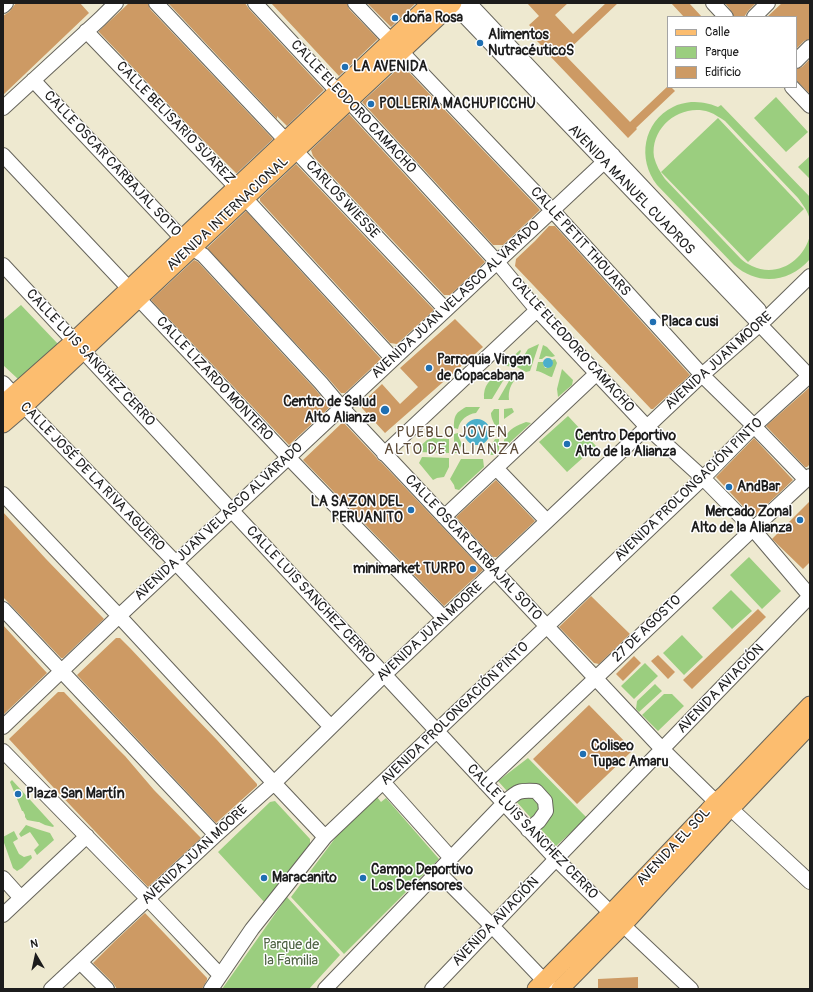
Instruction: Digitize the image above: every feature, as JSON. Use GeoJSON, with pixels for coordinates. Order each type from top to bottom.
{"type":"FeatureCollection","features":[{"type":"Feature","properties":{"kind":"main road","name":"AVENIDA INTERNACIONAL"},"geometry":{"type":"LineString","coordinates":[[396,46],[431,3]]}},
{"type":"Feature","properties":{"kind":"main road","name":"AVENIDA INTERNACIONAL"},"geometry":{"type":"LineString","coordinates":[[3,424],[11,397],[78,346],[396,46],[452,3]]}},
{"type":"Feature","properties":{"kind":"main road","name":"AVENIDA EL SOL"},"geometry":{"type":"LineString","coordinates":[[723,805],[725,794],[810,704]]}},
{"type":"Feature","properties":{"kind":"main road","name":"AVENIDA EL SOL"},"geometry":{"type":"LineString","coordinates":[[560,989],[708,811],[723,805],[810,725]]}},
{"type":"Feature","properties":{"kind":"main road","name":"AVENIDA EL SOL"},"geometry":{"type":"LineString","coordinates":[[544,986],[617,919]]}},
{"type":"Feature","properties":{"kind":"street"},"geometry":{"type":"LineString","coordinates":[[3,6],[6,3]]}},
{"type":"Feature","properties":{"kind":"street"},"geometry":{"type":"LineString","coordinates":[[3,108],[116,3]]}},
{"type":"Feature","properties":{"kind":"street","name":"CARLOS WIESSE"},"geometry":{"type":"LineString","coordinates":[[156,3],[446,310]]}},
{"type":"Feature","properties":{"kind":"street","name":"CALLE ELEODORO CAMACHO"},"geometry":{"type":"LineString","coordinates":[[255,3],[497,262],[538,310],[647,427],[703,478],[753,529],[810,596]]}},
{"type":"Feature","properties":{"kind":"street","name":"CALLE PETIT THOUARS"},"geometry":{"type":"LineString","coordinates":[[355,3],[552,210],[702,375],[808,478]]}},
{"type":"Feature","properties":{"kind":"street","name":"AVENIDA MANUEL CUADROS"},"geometry":{"type":"LineString","coordinates":[[452,3],[608,158],[810,372]]}},
{"type":"Feature","properties":{"kind":"street","name":"AVENIDA MANUEL CUADROS"},"geometry":{"type":"LineString","coordinates":[[469,3],[608,158]]}},
{"type":"Feature","properties":{"kind":"street"},"geometry":{"type":"LineString","coordinates":[[713,3],[725,16]]}},
{"type":"Feature","properties":{"kind":"street"},"geometry":{"type":"LineString","coordinates":[[755,16],[768,3]]}},
{"type":"Feature","properties":{"kind":"street","name":"CALLE BELISARIO SUAREZ"},"geometry":{"type":"LineString","coordinates":[[86,30],[241,192],[393,359]]}},
{"type":"Feature","properties":{"kind":"street"},"geometry":{"type":"LineString","coordinates":[[797,60],[810,47]]}},
{"type":"Feature","properties":{"kind":"street","name":"CALLE OSCAR CARBAJAL SOTO"},"geometry":{"type":"LineString","coordinates":[[33,80],[187,244],[203,255],[384,454],[662,749],[810,882]]}},
{"type":"Feature","properties":{"kind":"street"},"geometry":{"type":"LineString","coordinates":[[793,88],[810,106]]}},
{"type":"Feature","properties":{"kind":"street","name":"CALLE LIZARDO MONTERO"},"geometry":{"type":"LineString","coordinates":[[3,155],[288,457],[444,618]]}},
{"type":"Feature","properties":{"kind":"street","name":"AVENIDA JUAN VELASCO ALVARADO"},"geometry":{"type":"LineString","coordinates":[[3,727],[61,670],[231,510],[608,158]]}},
{"type":"Feature","properties":{"kind":"street","name":"CALLE LUIS SANCHEZ CERRO"},"geometry":{"type":"LineString","coordinates":[[3,265],[528,830],[690,989]]}},
{"type":"Feature","properties":{"kind":"street","name":"AVENIDA JUAN MOORE"},"geometry":{"type":"LineString","coordinates":[[51,989],[274,783],[444,618],[702,375],[763,321],[810,276]]}},
{"type":"Feature","properties":{"kind":"street"},"geometry":{"type":"LineString","coordinates":[[384,454],[538,310]]}},
{"type":"Feature","properties":{"kind":"street","name":"AVENIDA PROLONGACIÓN PINTO"},"geometry":{"type":"LineString","coordinates":[[211,989],[252,929],[326,837],[703,478],[810,372]]}},
{"type":"Feature","properties":{"kind":"street"},"geometry":{"type":"LineString","coordinates":[[444,517],[597,373]]}},
{"type":"Feature","properties":{"kind":"street","name":"CALLE JOSÉ DE LA RIVA AGUERO"},"geometry":{"type":"LineString","coordinates":[[11,397],[176,563],[331,727]]}},
{"type":"Feature","properties":{"kind":"street"},"geometry":{"type":"LineString","coordinates":[[496,468],[547,521]]}},
{"type":"Feature","properties":{"kind":"street","name":"27 DE AGOSTO"},"geometry":{"type":"LineString","coordinates":[[485,783],[808,478]]}},
{"type":"Feature","properties":{"kind":"street"},"geometry":{"type":"LineString","coordinates":[[3,494],[326,837]]}},
{"type":"Feature","properties":{"kind":"street","name":"AVENIDA AVIACIÓN"},"geometry":{"type":"LineString","coordinates":[[432,989],[810,596]]}},
{"type":"Feature","properties":{"kind":"street"},"geometry":{"type":"LineString","coordinates":[[3,609],[216,835]]}},
{"type":"Feature","properties":{"kind":"street"},"geometry":{"type":"LineString","coordinates":[[3,751],[220,975]]}},
{"type":"Feature","properties":{"kind":"street"},"geometry":{"type":"LineString","coordinates":[[383,782],[452,858]]}},
{"type":"Feature","properties":{"kind":"street"},"geometry":{"type":"LineString","coordinates":[[327,988],[504,803],[513,795],[521,791],[536,791],[545,801],[546,811],[539,821],[528,830]]}},
{"type":"Feature","properties":{"kind":"street"},"geometry":{"type":"LineString","coordinates":[[3,915],[87,836]]}},
{"type":"Feature","properties":{"kind":"street"},"geometry":{"type":"LineString","coordinates":[[438,872],[492,926],[544,986]]}},
{"type":"Feature","properties":{"kind":"street"},"geometry":{"type":"LineString","coordinates":[[3,878],[21,898]]}},
{"type":"Feature","properties":{"kind":"street"},"geometry":{"type":"LineString","coordinates":[[80,962],[107,989]]}},
{"type":"Feature","properties":{"kind":"green space"},"geometry":{"type":"Polygon","coordinates":[[[776,97],[808,132],[786,152],[754,118],[776,97]]]}},
{"type":"Feature","properties":{"kind":"green space"},"geometry":{"type":"Polygon","coordinates":[[[691,102],[705,103],[718,107],[721,105],[810,197],[810,220],[807,211],[798,198],[725,121],[709,112],[698,110],[678,114],[662,127],[654,146],[654,157],[660,171],[665,179],[741,259],[752,266],[771,270],[788,265],[802,252],[810,235],[810,259],[793,273],[773,279],[763,279],[743,272],[734,265],[657,185],[651,175],[645,153],[649,131],[663,114],[675,106],[691,102]]]}},
{"type":"Feature","properties":{"kind":"green space"},"geometry":{"type":"Polygon","coordinates":[[[718,118],[804,209],[748,262],[661,172],[718,118]]]}},
{"type":"Feature","properties":{"kind":"green space"},"geometry":{"type":"Polygon","coordinates":[[[810,156],[810,179],[798,167],[810,156]]]}},
{"type":"Feature","properties":{"kind":"green space"},"geometry":{"type":"Polygon","coordinates":[[[21,305],[58,344],[18,379],[3,365],[3,320],[21,305]]]}},
{"type":"Feature","properties":{"kind":"green space"},"geometry":{"type":"Polygon","coordinates":[[[539,344],[530,371],[526,372],[517,367],[528,349],[539,344]]]}},
{"type":"Feature","properties":{"kind":"green space"},"geometry":{"type":"Polygon","coordinates":[[[543,345],[547,347],[555,356],[546,356],[539,359],[543,345]]]}},
{"type":"Feature","properties":{"kind":"green space"},"geometry":{"type":"Polygon","coordinates":[[[520,350],[521,351],[512,367],[504,365],[520,350]]]}},
{"type":"Feature","properties":{"kind":"green space"},"geometry":{"type":"Polygon","coordinates":[[[555,359],[557,363],[552,377],[536,371],[538,362],[543,362],[545,368],[547,368],[551,366],[552,360],[555,359]]]}},
{"type":"Feature","properties":{"kind":"green space"},"geometry":{"type":"Polygon","coordinates":[[[562,369],[573,380],[572,385],[558,397],[557,389],[562,369]]]}},
{"type":"Feature","properties":{"kind":"green space"},"geometry":{"type":"Polygon","coordinates":[[[500,371],[509,371],[492,399],[484,399],[486,386],[500,371]]]}},
{"type":"Feature","properties":{"kind":"green space"},"geometry":{"type":"Polygon","coordinates":[[[513,374],[517,377],[510,387],[509,400],[498,400],[513,374]]]}},
{"type":"Feature","properties":{"kind":"green space"},"geometry":{"type":"Polygon","coordinates":[[[466,407],[480,407],[476,413],[464,418],[458,429],[454,428],[454,420],[456,415],[459,411],[466,407]]]}},
{"type":"Feature","properties":{"kind":"green space"},"geometry":{"type":"Polygon","coordinates":[[[512,408],[514,412],[504,419],[504,409],[512,408]]]}},
{"type":"Feature","properties":{"kind":"green space"},"geometry":{"type":"Polygon","coordinates":[[[494,409],[499,409],[499,427],[496,428],[491,415],[494,409]]]}},
{"type":"Feature","properties":{"kind":"green space","name":"Centro Deportivo Alto de la Alianza"},"geometry":{"type":"Polygon","coordinates":[[[568,416],[596,446],[567,472],[539,442],[568,416]]]}},
{"type":"Feature","properties":{"kind":"green space"},"geometry":{"type":"Polygon","coordinates":[[[526,422],[531,423],[504,448],[504,440],[508,432],[526,422]]]}},
{"type":"Feature","properties":{"kind":"green space"},"geometry":{"type":"Polygon","coordinates":[[[458,433],[462,444],[457,453],[454,453],[454,434],[458,433]]]}},
{"type":"Feature","properties":{"kind":"green space"},"geometry":{"type":"Polygon","coordinates":[[[433,438],[449,439],[449,453],[418,452],[418,448],[427,440],[433,438]]]}},
{"type":"Feature","properties":{"kind":"green space"},"geometry":{"type":"Polygon","coordinates":[[[495,439],[499,439],[499,451],[495,455],[488,455],[487,449],[491,446],[495,439]]]}},
{"type":"Feature","properties":{"kind":"green space"},"geometry":{"type":"Polygon","coordinates":[[[422,457],[449,458],[449,467],[444,477],[433,480],[419,463],[422,457]]]}},
{"type":"Feature","properties":{"kind":"green space"},"geometry":{"type":"Polygon","coordinates":[[[461,459],[483,459],[484,467],[459,490],[455,489],[450,479],[461,459]]]}},
{"type":"Feature","properties":{"kind":"green space"},"geometry":{"type":"Polygon","coordinates":[[[749,557],[781,591],[762,609],[730,575],[749,557]]]}},
{"type":"Feature","properties":{"kind":"green space"},"geometry":{"type":"Polygon","coordinates":[[[731,590],[752,611],[732,629],[712,608],[731,590]]]}},
{"type":"Feature","properties":{"kind":"green space"},"geometry":{"type":"Polygon","coordinates":[[[682,635],[703,657],[684,675],[663,653],[682,635]]]}},
{"type":"Feature","properties":{"kind":"green space"},"geometry":{"type":"Polygon","coordinates":[[[645,663],[658,676],[634,699],[621,686],[645,663]]]}},
{"type":"Feature","properties":{"kind":"green space"},"geometry":{"type":"Polygon","coordinates":[[[655,684],[662,691],[639,712],[636,709],[637,701],[655,684]]]}},
{"type":"Feature","properties":{"kind":"green space"},"geometry":{"type":"Polygon","coordinates":[[[664,694],[672,694],[684,706],[658,731],[642,715],[664,694]]]}},
{"type":"Feature","properties":{"kind":"green space"},"geometry":{"type":"Polygon","coordinates":[[[528,758],[587,818],[556,846],[498,781],[528,758]]]}},
{"type":"Feature","properties":{"kind":"green space"},"geometry":{"type":"Polygon","coordinates":[[[12,780],[54,826],[53,827],[27,820],[10,782],[12,780]]]}},
{"type":"Feature","properties":{"kind":"green space","name":"Campo Deportivo Los Defensores"},"geometry":{"type":"Polygon","coordinates":[[[377,797],[381,802],[386,798],[439,859],[344,954],[291,897],[339,833],[377,797]]]}},
{"type":"Feature","properties":{"kind":"green space","name":"Maracanito"},"geometry":{"type":"Polygon","coordinates":[[[275,801],[310,839],[310,846],[266,904],[218,852],[270,802],[275,801]]]}},
{"type":"Feature","properties":{"kind":"green space"},"geometry":{"type":"Polygon","coordinates":[[[26,825],[50,833],[54,840],[37,855],[34,850],[39,845],[30,832],[21,837],[19,834],[26,825]]]}},
{"type":"Feature","properties":{"kind":"green space"},"geometry":{"type":"Polygon","coordinates":[[[14,831],[18,839],[13,842],[19,854],[24,857],[31,855],[32,858],[17,871],[13,868],[3,840],[3,837],[14,831]]]}},
{"type":"Feature","properties":{"kind":"green space","name":"Parque de la Familia"},"geometry":{"type":"Polygon","coordinates":[[[287,897],[340,955],[309,989],[222,989],[287,897]]]}},
{"type":"Feature","properties":{"kind":"water"},"geometry":{"type":"Polygon","coordinates":[[[546,358],[550,358],[552,359],[552,367],[546,368],[543,365],[543,361],[546,358]]]}},
{"type":"Feature","properties":{"kind":"water"},"geometry":{"type":"Polygon","coordinates":[[[477,419],[486,423],[490,432],[486,441],[477,445],[468,441],[464,432],[468,423],[477,419]]]}},
{"type":"Feature","properties":{"kind":"building"},"geometry":{"type":"Polygon","coordinates":[[[16,3],[80,3],[89,13],[3,95],[3,16],[9,12],[16,3]]]}},
{"type":"Feature","properties":{"kind":"building"},"geometry":{"type":"Polygon","coordinates":[[[129,3],[148,3],[150,9],[273,139],[237,173],[192,129],[99,32],[129,3]]]}},
{"type":"Feature","properties":{"kind":"building"},"geometry":{"type":"Polygon","coordinates":[[[168,3],[245,3],[324,90],[287,126],[277,116],[277,119],[168,3]]]}},
{"type":"Feature","properties":{"kind":"building"},"geometry":{"type":"Polygon","coordinates":[[[271,3],[347,3],[349,9],[378,39],[339,76],[271,3]]]}},
{"type":"Feature","properties":{"kind":"building"},"geometry":{"type":"Polygon","coordinates":[[[367,3],[416,3],[391,27],[367,3]]]}},
{"type":"Feature","properties":{"kind":"building"},"geometry":{"type":"Polygon","coordinates":[[[527,3],[568,3],[555,15],[573,34],[606,3],[618,3],[564,54],[630,122],[667,87],[672,88],[675,91],[636,128],[637,129],[628,138],[535,39],[539,36],[529,25],[539,16],[527,3]]]}},
{"type":"Feature","properties":{"kind":"building"},"geometry":{"type":"Polygon","coordinates":[[[671,3],[689,3],[701,16],[683,16],[671,3]]]}},
{"type":"Feature","properties":{"kind":"building"},"geometry":{"type":"Polygon","coordinates":[[[725,3],[756,3],[745,16],[734,16],[725,3]]]}},
{"type":"Feature","properties":{"kind":"building"},"geometry":{"type":"Polygon","coordinates":[[[782,3],[810,3],[810,39],[804,41],[797,48],[797,16],[768,16],[782,3]]]}},
{"type":"Feature","properties":{"kind":"building"},"geometry":{"type":"Polygon","coordinates":[[[810,59],[810,94],[797,81],[797,69],[802,67],[810,59]]]}},
{"type":"Feature","properties":{"kind":"building"},"geometry":{"type":"Polygon","coordinates":[[[402,65],[540,210],[503,245],[493,245],[362,102],[402,65]]]}},
{"type":"Feature","properties":{"kind":"building"},"geometry":{"type":"Polygon","coordinates":[[[349,114],[485,262],[450,295],[444,295],[313,156],[311,150],[349,114]]]}},
{"type":"Feature","properties":{"kind":"building"},"geometry":{"type":"Polygon","coordinates":[[[296,164],[434,310],[397,344],[390,343],[260,201],[260,198],[296,164]]]}},
{"type":"Feature","properties":{"kind":"building"},"geometry":{"type":"Polygon","coordinates":[[[246,211],[381,359],[345,393],[341,393],[207,248],[246,211]]]}},
{"type":"Feature","properties":{"kind":"building"},"geometry":{"type":"Polygon","coordinates":[[[549,226],[555,226],[690,375],[653,409],[651,409],[515,266],[516,259],[549,226]]]}},
{"type":"Feature","properties":{"kind":"building"},"geometry":{"type":"Polygon","coordinates":[[[194,260],[198,262],[330,407],[289,445],[151,300],[194,260]]]}},
{"type":"Feature","properties":{"kind":"building"},"geometry":{"type":"Polygon","coordinates":[[[455,319],[483,347],[385,433],[362,408],[362,403],[382,384],[400,404],[418,387],[400,368],[455,319]]]}},
{"type":"Feature","properties":{"kind":"building"},"geometry":{"type":"Polygon","coordinates":[[[810,387],[810,464],[805,467],[766,426],[810,387]]]}},
{"type":"Feature","properties":{"kind":"building"},"geometry":{"type":"Polygon","coordinates":[[[343,422],[483,570],[444,606],[303,460],[343,422]]]}},
{"type":"Feature","properties":{"kind":"building"},"geometry":{"type":"Polygon","coordinates":[[[754,438],[793,480],[756,515],[751,515],[716,477],[754,438]]]}},
{"type":"Feature","properties":{"kind":"building"},"geometry":{"type":"Polygon","coordinates":[[[496,480],[535,521],[497,557],[493,557],[456,517],[496,480]]]}},
{"type":"Feature","properties":{"kind":"building","name":"Mercado Zonal Alto de la Alianza"},"geometry":{"type":"Polygon","coordinates":[[[810,501],[810,562],[803,569],[772,539],[810,501]]]}},
{"type":"Feature","properties":{"kind":"building"},"geometry":{"type":"Polygon","coordinates":[[[3,512],[104,619],[63,658],[61,658],[3,597],[3,512]]]}},
{"type":"Feature","properties":{"kind":"building"},"geometry":{"type":"Polygon","coordinates":[[[591,596],[630,634],[599,664],[594,663],[559,627],[591,596]]]}},
{"type":"Feature","properties":{"kind":"building"},"geometry":{"type":"Polygon","coordinates":[[[758,609],[766,617],[692,689],[683,680],[758,609]]]}},
{"type":"Feature","properties":{"kind":"building"},"geometry":{"type":"Polygon","coordinates":[[[3,625],[47,673],[3,715],[3,625]]]}},
{"type":"Feature","properties":{"kind":"building"},"geometry":{"type":"Polygon","coordinates":[[[116,638],[120,638],[130,648],[257,784],[257,786],[216,823],[77,675],[116,638]]]}},
{"type":"Feature","properties":{"kind":"building"},"geometry":{"type":"Polygon","coordinates":[[[658,655],[675,672],[668,679],[651,661],[658,655]]]}},
{"type":"Feature","properties":{"kind":"building"},"geometry":{"type":"Polygon","coordinates":[[[634,656],[641,663],[623,681],[616,674],[634,656]]]}},
{"type":"Feature","properties":{"kind":"building"},"geometry":{"type":"Polygon","coordinates":[[[58,692],[64,692],[125,756],[154,790],[201,838],[148,887],[9,739],[58,692]]]}},
{"type":"Feature","properties":{"kind":"building","name":"Coliseo Tupac Amaru"},"geometry":{"type":"Polygon","coordinates":[[[589,705],[633,750],[577,804],[533,759],[589,705]]]}},
{"type":"Feature","properties":{"kind":"building"},"geometry":{"type":"Polygon","coordinates":[[[145,913],[207,978],[202,989],[117,989],[93,963],[145,913]]]}},
{"type":"Feature","properties":{"kind":"building"},"geometry":{"type":"Polygon","coordinates":[[[638,977],[638,989],[598,989],[598,979],[638,977]]]}},
{"type":"Feature","properties":{"kind":"place","name":"doña Rosa"},"geometry":{"type":"Point","coordinates":[395,18]}},
{"type":"Feature","properties":{"kind":"place","name":"Alimentos NutracéuticoS"},"geometry":{"type":"Point","coordinates":[480,43]}},
{"type":"Feature","properties":{"kind":"place","name":"LA AVENIDA"},"geometry":{"type":"Point","coordinates":[345,67]}},
{"type":"Feature","properties":{"kind":"place","name":"POLLERIA MACHUPICCHU"},"geometry":{"type":"Point","coordinates":[371,104]}},
{"type":"Feature","properties":{"kind":"place","name":"Placa cusi"},"geometry":{"type":"Point","coordinates":[653,322]}},
{"type":"Feature","properties":{"kind":"place","name":"Parroquia Virgen de Copacabana"},"geometry":{"type":"Point","coordinates":[429,368]}},
{"type":"Feature","properties":{"kind":"place","name":"Centro de Salud Alto Alianza"},"geometry":{"type":"Point","coordinates":[385,410]}},
{"type":"Feature","properties":{"kind":"place","name":"Centro Deportivo Alto de la Alianza"},"geometry":{"type":"Point","coordinates":[567,444]}},
{"type":"Feature","properties":{"kind":"place","name":"AndBar"},"geometry":{"type":"Point","coordinates":[729,487]}},
{"type":"Feature","properties":{"kind":"place","name":"LA SAZON DEL PERUANITO"},"geometry":{"type":"Point","coordinates":[411,510]}},
{"type":"Feature","properties":{"kind":"place","name":"Mercado Zonal Alto de la Alianza"},"geometry":{"type":"Point","coordinates":[800,520]}},
{"type":"Feature","properties":{"kind":"place","name":"minimarket TURPO"},"geometry":{"type":"Point","coordinates":[473,569]}},
{"type":"Feature","properties":{"kind":"place","name":"Coliseo Tupac Amaru"},"geometry":{"type":"Point","coordinates":[583,754]}},
{"type":"Feature","properties":{"kind":"place","name":"Plaza San Martín"},"geometry":{"type":"Point","coordinates":[18,794]}},
{"type":"Feature","properties":{"kind":"place","name":"Maracanito"},"geometry":{"type":"Point","coordinates":[264,878]}},
{"type":"Feature","properties":{"kind":"place","name":"Campo Deportivo Los Defensores"},"geometry":{"type":"Point","coordinates":[363,878]}},
{"type":"Feature","properties":{"kind":"district","name":"PUEBLO JOVEN ALTO DE ALIANZA"},"geometry":{"type":"Point","coordinates":[452,442]}}]}
